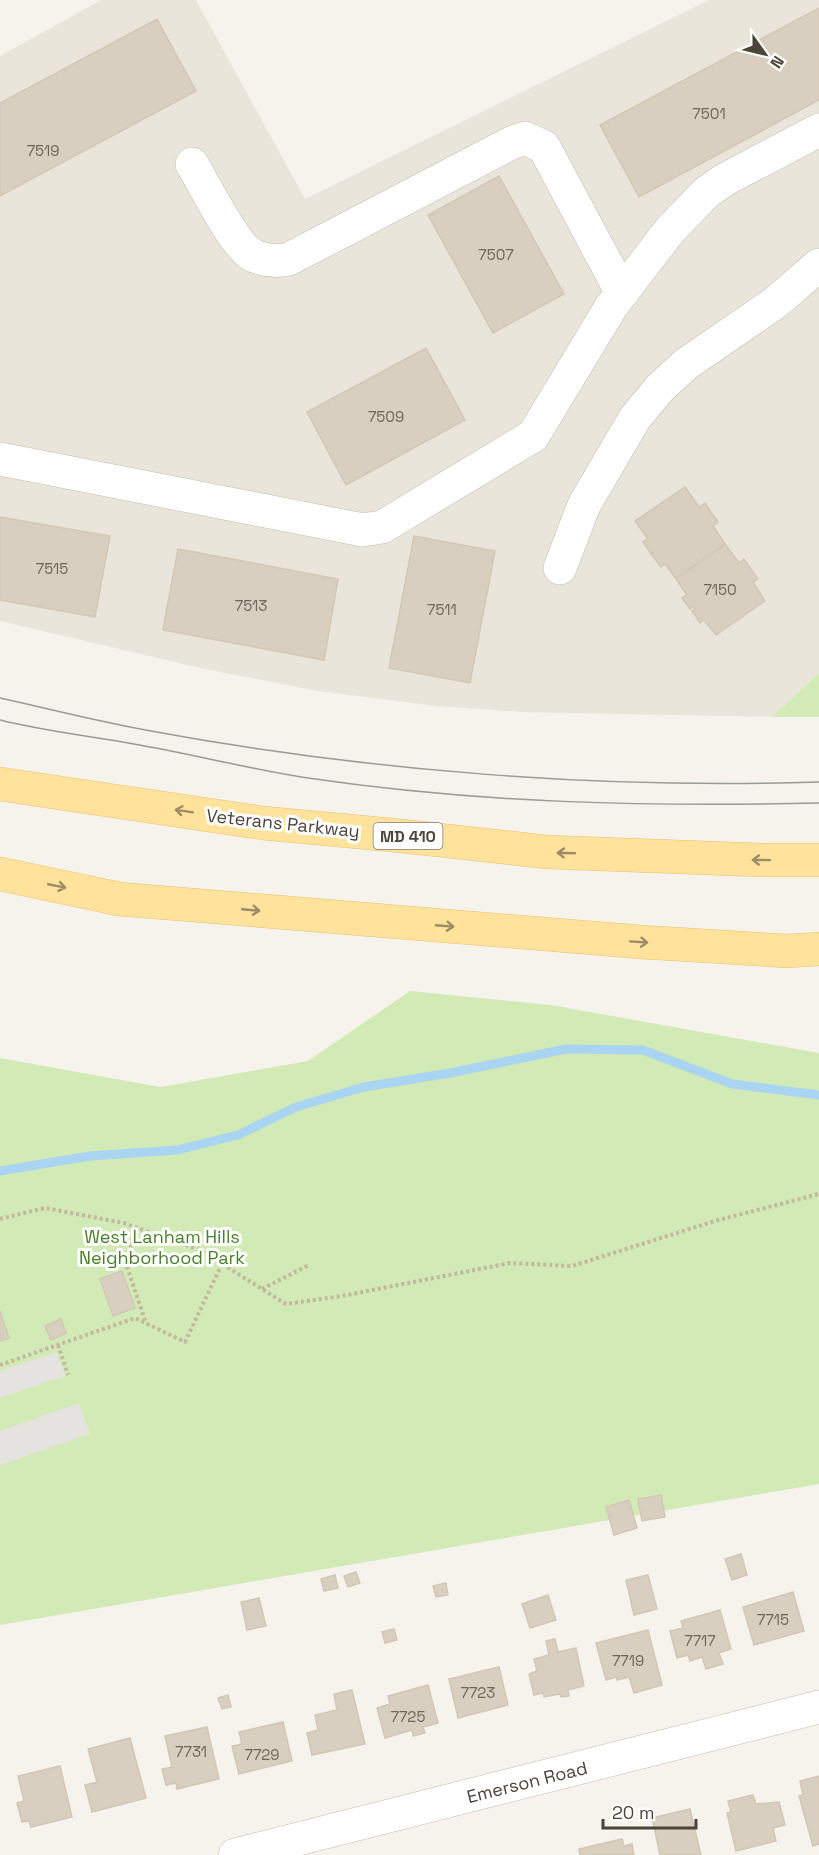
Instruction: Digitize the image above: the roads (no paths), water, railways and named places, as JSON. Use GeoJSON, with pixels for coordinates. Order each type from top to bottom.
{"type":"FeatureCollection","features":[{"type":"Feature","properties":{"kind":"main road","name":"Veterans Parkway"},"geometry":{"type":"LineString","coordinates":[[0,784],[263,823],[547,852],[750,860],[819,860]]}},
{"type":"Feature","properties":{"kind":"main road"},"geometry":{"type":"LineString","coordinates":[[0,874],[119,899],[641,942],[787,951],[819,949]]}},
{"type":"Feature","properties":{"kind":"street"},"geometry":{"type":"LineString","coordinates":[[0,459],[363,530],[382,527],[533,436],[612,307],[670,230],[707,192],[740,171],[819,130]]}},
{"type":"Feature","properties":{"kind":"street"},"geometry":{"type":"LineString","coordinates":[[192,164],[236,238],[250,254],[274,262],[289,259],[525,138],[544,147],[622,293]]}},
{"type":"Feature","properties":{"kind":"street"},"geometry":{"type":"LineString","coordinates":[[560,568],[584,505],[635,418],[660,388],[686,364],[775,303],[819,265]]}},
{"type":"Feature","properties":{"kind":"street","name":"Emerson Road"},"geometry":{"type":"LineString","coordinates":[[235,1855],[819,1707]]}},
{"type":"Feature","properties":{"kind":"waterway"},"geometry":{"type":"LineString","coordinates":[[0,1171],[90,1156],[177,1150],[238,1135],[296,1107],[364,1087],[450,1073],[566,1049],[643,1050],[732,1084],[819,1095]]}},
{"type":"Feature","properties":{"kind":"tram line"},"geometry":{"type":"LineString","coordinates":[[0,698],[151,731],[233,745],[399,767],[652,783],[819,782]]}},
{"type":"Feature","properties":{"kind":"tram line"},"geometry":{"type":"LineString","coordinates":[[0,720],[308,778],[435,793],[627,803],[819,803]]}},
{"type":"Feature","properties":{"kind":"park label","name":"West Lanham Hills Neighborhood Park"},"geometry":{"type":"Point","coordinates":[162,1246]}}]}
